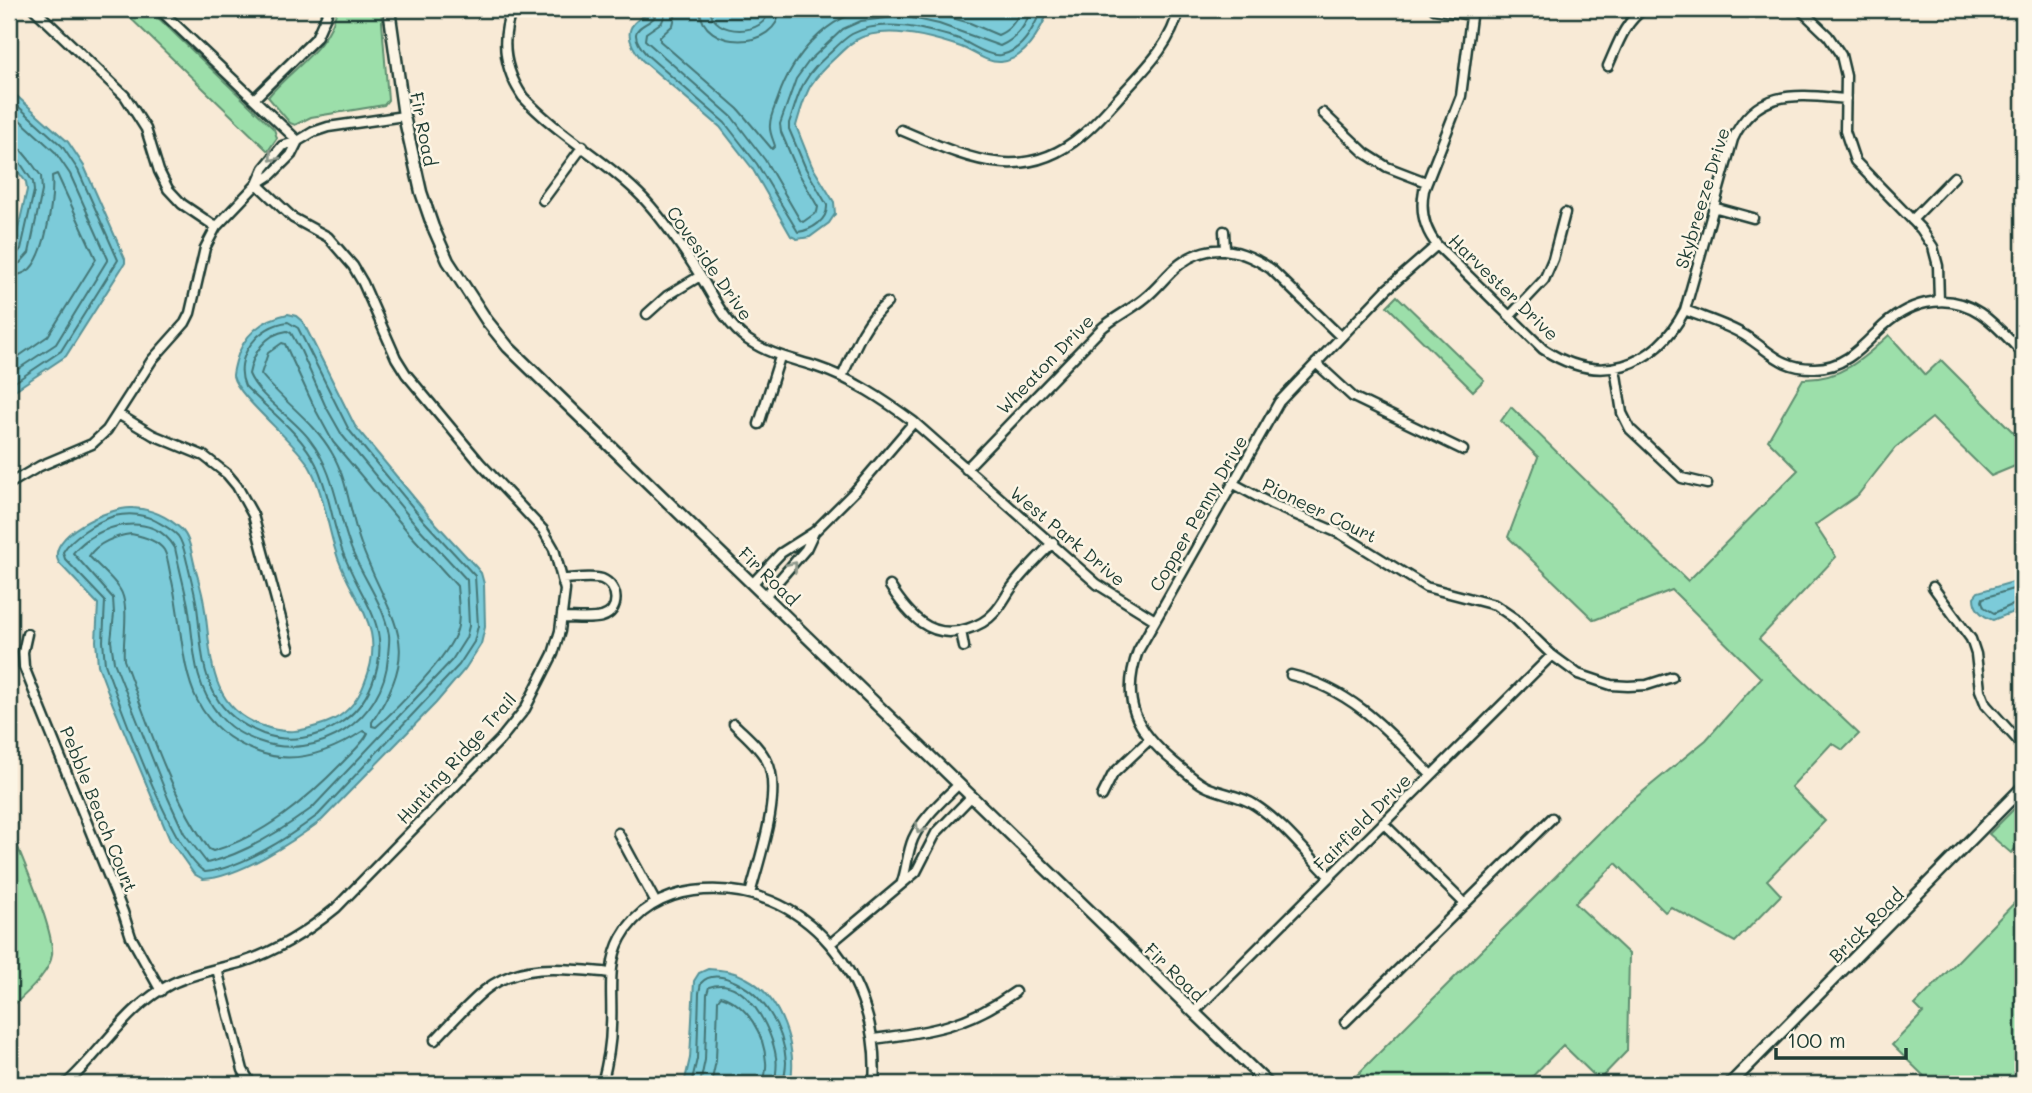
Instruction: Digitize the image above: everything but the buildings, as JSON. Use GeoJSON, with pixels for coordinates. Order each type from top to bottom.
{"type":"FeatureCollection","features":[{"type":"Feature","properties":{"kind":"street"},"geometry":{"type":"LineString","coordinates":[[34,9],[125,96],[146,129],[159,171],[168,189],[182,204],[216,227]]}},
{"type":"Feature","properties":{"kind":"street"},"geometry":{"type":"LineString","coordinates":[[159,9],[298,141]]}},
{"type":"Feature","properties":{"kind":"street"},"geometry":{"type":"LineString","coordinates":[[254,99],[316,38],[330,9]]}},
{"type":"Feature","properties":{"kind":"street","name":"Fir Road"},"geometry":{"type":"LineString","coordinates":[[389,9],[404,116],[415,171],[433,227],[448,261],[486,321],[508,346],[1268,1084]]}},
{"type":"Feature","properties":{"kind":"street","name":"Coveside Drive"},"geometry":{"type":"LineString","coordinates":[[512,9],[505,44],[509,72],[515,85],[531,105],[608,165],[645,201],[683,248],[723,315],[735,328],[757,346],[780,357],[842,377],[886,402],[914,422],[965,469]]}},
{"type":"Feature","properties":{"kind":"street"},"geometry":{"type":"LineString","coordinates":[[901,130],[980,161],[1010,164],[1041,158],[1069,145],[1097,121],[1155,58],[1173,29],[1179,9]]}},
{"type":"Feature","properties":{"kind":"street"},"geometry":{"type":"LineString","coordinates":[[1434,9],[1472,12]]}},
{"type":"Feature","properties":{"kind":"street"},"geometry":{"type":"LineString","coordinates":[[1608,66],[1624,30],[1644,9]]}},
{"type":"Feature","properties":{"kind":"street"},"geometry":{"type":"LineString","coordinates":[[2016,9],[2023,16]]}},
{"type":"Feature","properties":{"kind":"street"},"geometry":{"type":"LineString","coordinates":[[1803,10],[1828,36],[1841,55],[1846,76],[1845,131],[1855,160],[1928,238],[1936,257],[1939,301]]}},
{"type":"Feature","properties":{"kind":"street","name":"Harvester Drive"},"geometry":{"type":"LineString","coordinates":[[1472,12],[1461,96],[1426,183],[1422,201],[1430,236],[1543,349],[1559,359],[1589,368],[1615,368],[1637,361],[1669,337],[1685,310]]}},
{"type":"Feature","properties":{"kind":"street","name":"Skybreeze Drive"},"geometry":{"type":"LineString","coordinates":[[1685,310],[1733,139],[1741,124],[1758,107],[1789,96],[1846,99]]}},
{"type":"Feature","properties":{"kind":"street"},"geometry":{"type":"LineString","coordinates":[[1323,113],[1365,153],[1387,167],[1426,183]]}},
{"type":"Feature","properties":{"kind":"street"},"geometry":{"type":"LineString","coordinates":[[9,484],[92,444],[107,430],[152,360],[179,331],[190,313],[205,248],[216,227],[257,184],[271,175],[291,155],[298,141],[328,127],[404,116]]}},
{"type":"Feature","properties":{"kind":"street"},"geometry":{"type":"LineString","coordinates":[[543,200],[583,146]]}},
{"type":"Feature","properties":{"kind":"street"},"geometry":{"type":"LineString","coordinates":[[1912,220],[1954,177]]}},
{"type":"Feature","properties":{"kind":"street","name":"Hunting Ridge Trail"},"geometry":{"type":"LineString","coordinates":[[66,1084],[125,1018],[161,991],[187,978],[254,958],[288,942],[322,920],[348,897],[517,720],[545,673],[563,618],[565,590],[554,549],[543,530],[480,463],[406,374],[353,265],[328,237],[293,218],[257,184]]}},
{"type":"Feature","properties":{"kind":"street"},"geometry":{"type":"LineString","coordinates":[[1713,207],[1753,218]]}},
{"type":"Feature","properties":{"kind":"street"},"geometry":{"type":"LineString","coordinates":[[1510,316],[1544,280],[1553,259],[1565,213]]}},
{"type":"Feature","properties":{"kind":"street"},"geometry":{"type":"LineString","coordinates":[[1224,231],[1225,248],[1246,254],[1271,269],[1341,337]]}},
{"type":"Feature","properties":{"kind":"street","name":"Copper Penny Drive"},"geometry":{"type":"LineString","coordinates":[[1149,740],[1135,716],[1130,691],[1133,664],[1155,620],[1279,402],[1387,289],[1437,245]]}},
{"type":"Feature","properties":{"kind":"street","name":"Wheaton Drive"},"geometry":{"type":"LineString","coordinates":[[965,469],[1110,321],[1143,300],[1181,264],[1201,253],[1225,248]]}},
{"type":"Feature","properties":{"kind":"street"},"geometry":{"type":"LineString","coordinates":[[647,314],[667,296],[700,276]]}},
{"type":"Feature","properties":{"kind":"street"},"geometry":{"type":"LineString","coordinates":[[1685,310],[1746,336],[1781,362],[1822,368],[1849,358],[1885,323],[1908,308],[1939,301],[1958,304],[1979,313],[2023,354]]}},
{"type":"Feature","properties":{"kind":"street"},"geometry":{"type":"LineString","coordinates":[[842,377],[864,328],[887,303]]}},
{"type":"Feature","properties":{"kind":"street"},"geometry":{"type":"LineString","coordinates":[[2013,343],[2023,332]]}},
{"type":"Feature","properties":{"kind":"street"},"geometry":{"type":"LineString","coordinates":[[759,424],[780,357]]}},
{"type":"Feature","properties":{"kind":"street"},"geometry":{"type":"LineString","coordinates":[[1316,363],[1353,397],[1463,450]]}},
{"type":"Feature","properties":{"kind":"street"},"geometry":{"type":"LineString","coordinates":[[1615,368],[1622,413],[1630,429],[1682,478],[1707,484]]}},
{"type":"Feature","properties":{"kind":"street"},"geometry":{"type":"LineString","coordinates":[[118,414],[153,435],[204,456],[227,474],[237,486],[253,515],[289,648]]}},
{"type":"Feature","properties":{"kind":"street"},"geometry":{"type":"LineString","coordinates":[[753,583],[781,553],[814,532],[855,491],[914,422]]}},
{"type":"Feature","properties":{"kind":"street","name":"West Park Drive"},"geometry":{"type":"LineString","coordinates":[[965,469],[1053,542],[1109,593],[1155,620]]}},
{"type":"Feature","properties":{"kind":"street","name":"Pioneer Court"},"geometry":{"type":"LineString","coordinates":[[1234,484],[1271,504],[1341,534],[1426,587],[1440,593],[1483,600],[1495,605],[1514,618],[1552,655],[1578,674],[1611,685],[1647,685],[1672,677]]}},
{"type":"Feature","properties":{"kind":"street"},"geometry":{"type":"LineString","coordinates":[[766,596],[806,549],[814,532]]}},
{"type":"Feature","properties":{"kind":"street"},"geometry":{"type":"LineString","coordinates":[[890,586],[902,605],[921,624],[945,633],[961,631],[978,626],[995,613],[1013,585],[1053,542]]}},
{"type":"Feature","properties":{"kind":"street"},"geometry":{"type":"LineString","coordinates":[[562,579],[604,580],[612,587],[616,598],[611,611],[606,615],[563,618]]}},
{"type":"Feature","properties":{"kind":"street"},"geometry":{"type":"LineString","coordinates":[[1933,587],[1970,639],[1976,654],[1980,690],[1986,705],[2023,746]]}},
{"type":"Feature","properties":{"kind":"street"},"geometry":{"type":"LineString","coordinates":[[961,631],[964,647]]}},
{"type":"Feature","properties":{"kind":"street","name":"Pebble Beach Court"},"geometry":{"type":"LineString","coordinates":[[27,634],[23,652],[24,667],[131,937],[161,991]]}},
{"type":"Feature","properties":{"kind":"street","name":"Fairfield Drive"},"geometry":{"type":"LineString","coordinates":[[1194,1012],[1552,655]]}},
{"type":"Feature","properties":{"kind":"street"},"geometry":{"type":"LineString","coordinates":[[1291,675],[1328,687],[1362,707],[1431,775]]}},
{"type":"Feature","properties":{"kind":"street"},"geometry":{"type":"LineString","coordinates":[[734,724],[763,755],[773,780],[772,805],[750,894]]}},
{"type":"Feature","properties":{"kind":"street"},"geometry":{"type":"LineString","coordinates":[[1102,796],[1113,774],[1149,740],[1200,783],[1256,806],[1329,876]]}},
{"type":"Feature","properties":{"kind":"street"},"geometry":{"type":"LineString","coordinates":[[901,885],[908,866],[910,849],[920,826],[959,784]]}},
{"type":"Feature","properties":{"kind":"street","name":"Brick Road"},"geometry":{"type":"LineString","coordinates":[[1730,1084],[2023,787]]}},
{"type":"Feature","properties":{"kind":"street"},"geometry":{"type":"LineString","coordinates":[[831,944],[916,872],[940,828],[971,797]]}},
{"type":"Feature","properties":{"kind":"street"},"geometry":{"type":"LineString","coordinates":[[1345,1022],[1552,818]]}},
{"type":"Feature","properties":{"kind":"street"},"geometry":{"type":"LineString","coordinates":[[1383,823],[1465,904]]}},
{"type":"Feature","properties":{"kind":"street"},"geometry":{"type":"LineString","coordinates":[[618,833],[656,903]]}},
{"type":"Feature","properties":{"kind":"street"},"geometry":{"type":"LineString","coordinates":[[603,1084],[611,1029],[611,974],[615,951],[621,937],[635,919],[656,903],[679,894],[711,890],[750,894],[795,913],[831,944],[858,988],[865,1006],[873,1039],[874,1084]]}},
{"type":"Feature","properties":{"kind":"street"},"geometry":{"type":"LineString","coordinates":[[435,1040],[485,990],[516,974],[551,968],[611,974]]}},
{"type":"Feature","properties":{"kind":"street"},"geometry":{"type":"LineString","coordinates":[[218,969],[243,1070],[251,1084]]}},
{"type":"Feature","properties":{"kind":"street"},"geometry":{"type":"LineString","coordinates":[[873,1039],[958,1024],[992,1009],[1015,992]]}},
{"type":"Feature","properties":{"kind":"green space"},"geometry":{"type":"Polygon","coordinates":[[[121,9],[149,9],[274,129],[277,138],[268,151],[121,9]]]}},
{"type":"Feature","properties":{"kind":"green space"},"geometry":{"type":"Polygon","coordinates":[[[337,9],[381,9],[388,100],[384,105],[311,117],[295,125],[290,123],[268,97],[318,47],[333,23],[337,9]]]}},
{"type":"Feature","properties":{"kind":"green space"},"geometry":{"type":"Polygon","coordinates":[[[1397,296],[1484,380],[1473,391],[1387,306],[1397,296]]]}},
{"type":"Feature","properties":{"kind":"green space"},"geometry":{"type":"Polygon","coordinates":[[[1889,335],[1925,375],[1941,360],[2023,442],[2023,466],[2020,464],[1991,476],[1932,418],[1895,448],[1858,495],[1815,525],[1836,557],[1759,639],[1859,734],[1843,750],[1832,743],[1791,787],[1825,821],[1767,880],[1781,895],[1735,942],[1671,907],[1665,912],[1616,863],[1575,903],[1629,954],[1627,1051],[1599,1080],[1563,1045],[1525,1084],[1348,1084],[1629,803],[1706,740],[1761,678],[1672,590],[1594,620],[1508,537],[1538,457],[1501,421],[1511,407],[1688,581],[1798,470],[1768,440],[1803,379],[1840,372],[1860,360],[1889,335]]]}},
{"type":"Feature","properties":{"kind":"green space"},"geometry":{"type":"Polygon","coordinates":[[[2023,800],[2023,841],[2011,853],[1989,834],[2023,800]]]}},
{"type":"Feature","properties":{"kind":"green space"},"geometry":{"type":"Polygon","coordinates":[[[9,825],[48,928],[52,955],[41,977],[9,1009],[9,825]]]}},
{"type":"Feature","properties":{"kind":"green space"},"geometry":{"type":"Polygon","coordinates":[[[2023,894],[2023,1084],[1932,1084],[1892,1045],[1923,1013],[1915,1005],[2023,894]]]}},
{"type":"Feature","properties":{"kind":"water"},"geometry":{"type":"Polygon","coordinates":[[[658,9],[747,13],[769,9],[1050,9],[1026,49],[1010,60],[1001,62],[986,59],[949,43],[908,34],[868,35],[846,48],[822,70],[811,85],[796,126],[812,166],[834,202],[835,214],[829,223],[810,237],[797,239],[791,236],[752,168],[720,127],[635,51],[629,35],[630,29],[640,18],[658,9]]]}},
{"type":"Feature","properties":{"kind":"water"},"geometry":{"type":"Polygon","coordinates":[[[9,89],[68,142],[84,166],[125,263],[66,356],[9,394],[9,254],[14,246],[27,190],[26,182],[9,160],[9,89]]]}},
{"type":"Feature","properties":{"kind":"water"},"geometry":{"type":"Polygon","coordinates":[[[288,314],[303,322],[355,426],[429,516],[481,573],[484,584],[485,627],[481,644],[465,669],[436,703],[322,820],[281,848],[249,865],[217,877],[203,879],[194,874],[170,840],[113,705],[98,665],[98,604],[59,563],[57,553],[70,533],[110,512],[133,508],[165,517],[181,529],[188,541],[203,599],[215,674],[230,704],[242,716],[260,725],[286,731],[326,723],[350,707],[362,689],[371,661],[370,628],[341,567],[313,473],[301,454],[244,395],[233,376],[239,352],[249,336],[262,324],[288,314]]]}},
{"type":"Feature","properties":{"kind":"water"},"geometry":{"type":"Polygon","coordinates":[[[2023,579],[2023,604],[2016,611],[1993,620],[1977,608],[1974,597],[1978,592],[2023,579]]]}},
{"type":"Feature","properties":{"kind":"water"},"geometry":{"type":"Polygon","coordinates":[[[708,969],[728,971],[741,976],[758,986],[768,997],[784,1024],[789,1040],[792,1055],[790,1084],[684,1084],[690,1058],[694,981],[699,973],[708,969]]]}}]}
